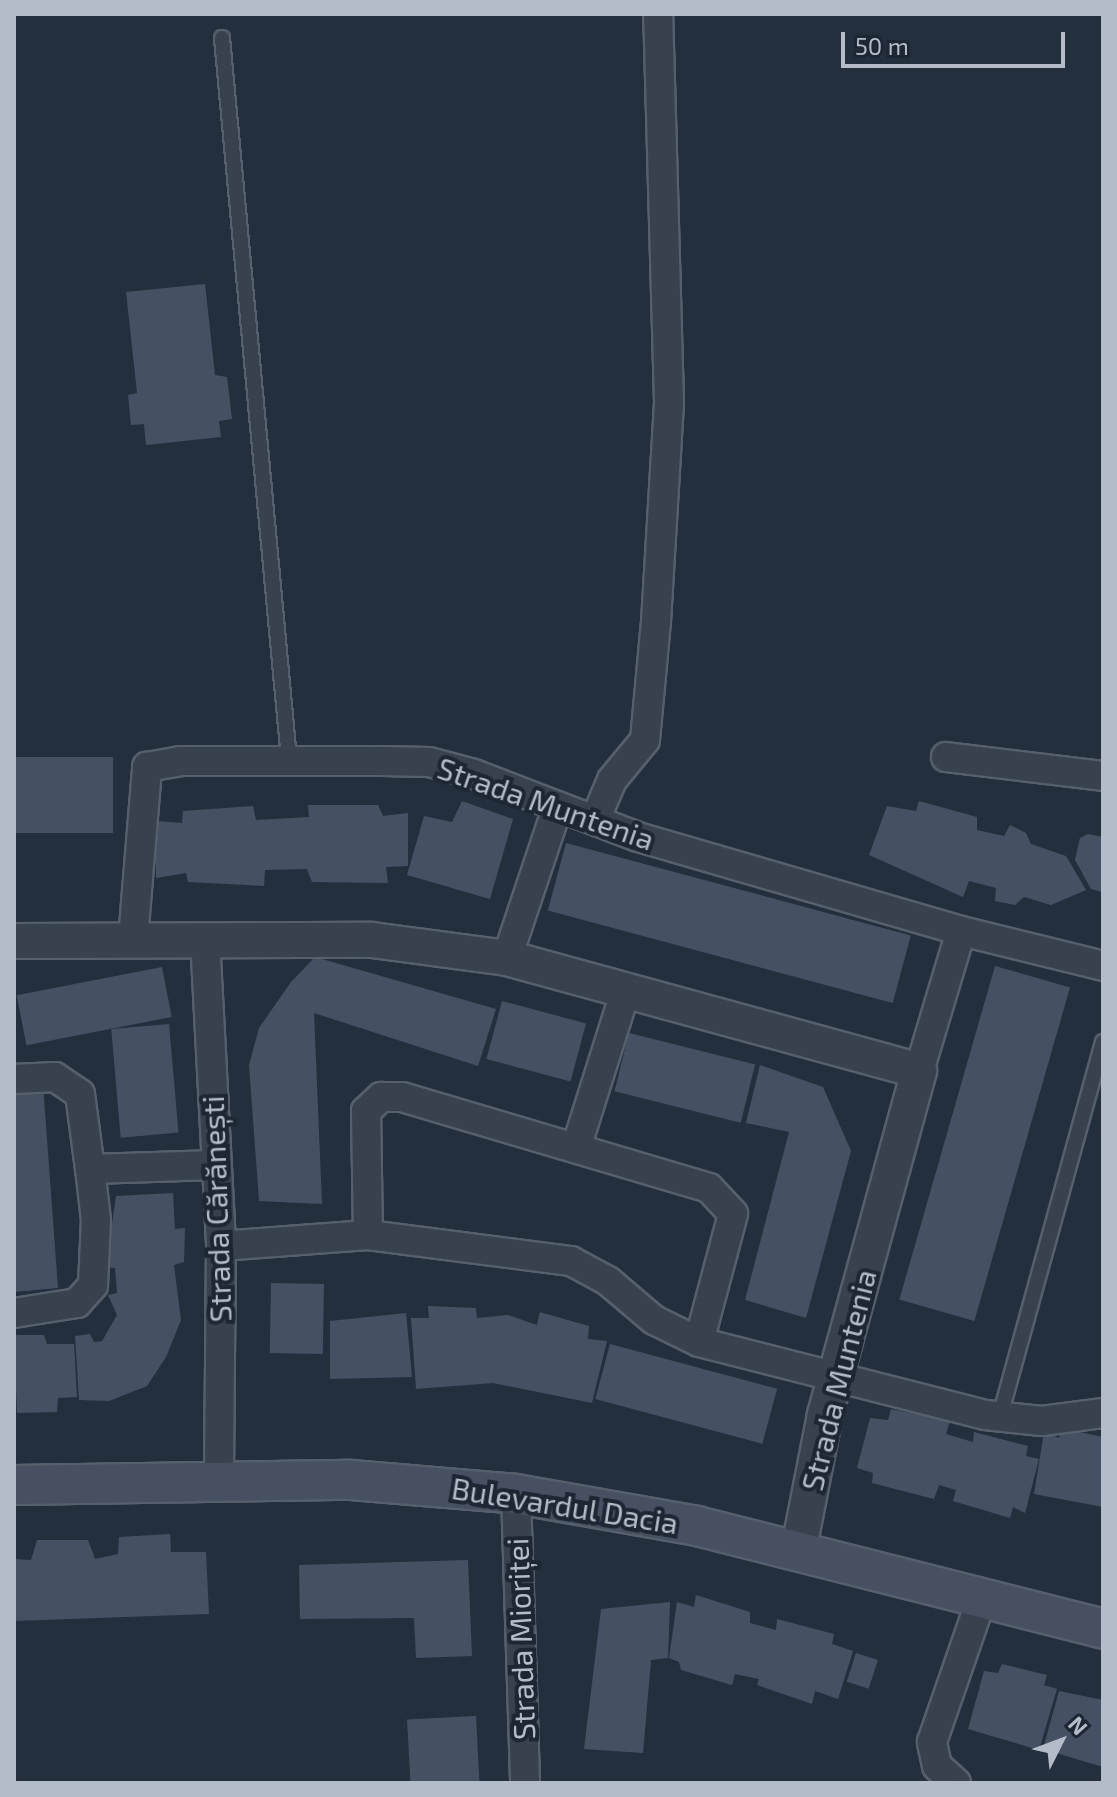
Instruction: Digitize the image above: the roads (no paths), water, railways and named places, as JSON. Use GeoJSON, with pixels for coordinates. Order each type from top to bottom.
{"type":"FeatureCollection","features":[{"type":"Feature","properties":{"kind":"main road","name":"Bulevardul Dacia"},"geometry":{"type":"LineString","coordinates":[[14,1485],[351,1480],[516,1494],[697,1526],[1103,1629]]}},
{"type":"Feature","properties":{"kind":"street"},"geometry":{"type":"LineString","coordinates":[[595,820],[612,780],[645,740],[656,622],[669,402],[658,14]]}},
{"type":"Feature","properties":{"kind":"street"},"geometry":{"type":"LineString","coordinates":[[946,757],[1103,776]]}},
{"type":"Feature","properties":{"kind":"street","name":"Strada Muntenia"},"geometry":{"type":"LineString","coordinates":[[133,939],[147,767],[180,761],[289,759],[429,762],[595,820],[961,931],[1103,966]]}},
{"type":"Feature","properties":{"kind":"street"},"geometry":{"type":"LineString","coordinates":[[507,958],[558,806]]}},
{"type":"Feature","properties":{"kind":"street","name":"Strada Muntenia"},"geometry":{"type":"LineString","coordinates":[[798,1552],[836,1376],[919,1071],[961,931]]}},
{"type":"Feature","properties":{"kind":"street"},"geometry":{"type":"LineString","coordinates":[[14,941],[205,938],[372,940],[507,958],[625,993],[919,1071]]}},
{"type":"Feature","properties":{"kind":"street","name":"Strada Cărănești"},"geometry":{"type":"LineString","coordinates":[[205,938],[221,1246],[219,1480]]}},
{"type":"Feature","properties":{"kind":"street"},"geometry":{"type":"LineString","coordinates":[[576,1148],[625,993]]}},
{"type":"Feature","properties":{"kind":"street"},"geometry":{"type":"LineString","coordinates":[[14,1079],[55,1077],[80,1094],[96,1220],[93,1285],[77,1303],[14,1313]]}},
{"type":"Feature","properties":{"kind":"street"},"geometry":{"type":"LineString","coordinates":[[368,1235],[366,1111],[371,1102],[402,1097],[709,1188],[733,1214],[699,1342]]}},
{"type":"Feature","properties":{"kind":"street"},"geometry":{"type":"LineString","coordinates":[[90,1169],[217,1165]]}},
{"type":"Feature","properties":{"kind":"street"},"geometry":{"type":"LineString","coordinates":[[221,1246],[368,1235],[571,1261],[608,1281],[654,1320],[699,1342],[1000,1416],[1042,1421],[1103,1413]]}},
{"type":"Feature","properties":{"kind":"street","name":"Strada Mioriței"},"geometry":{"type":"LineString","coordinates":[[516,1494],[525,1783]]}},
{"type":"Feature","properties":{"kind":"street"},"geometry":{"type":"LineString","coordinates":[[956,1783],[937,1766],[932,1742],[982,1598]]}},
{"type":"Feature","properties":{"kind":"lane"},"geometry":{"type":"LineString","coordinates":[[222,38],[289,759]]}},
{"type":"Feature","properties":{"kind":"lane"},"geometry":{"type":"LineString","coordinates":[[1000,1416],[1103,1042]]}}]}
